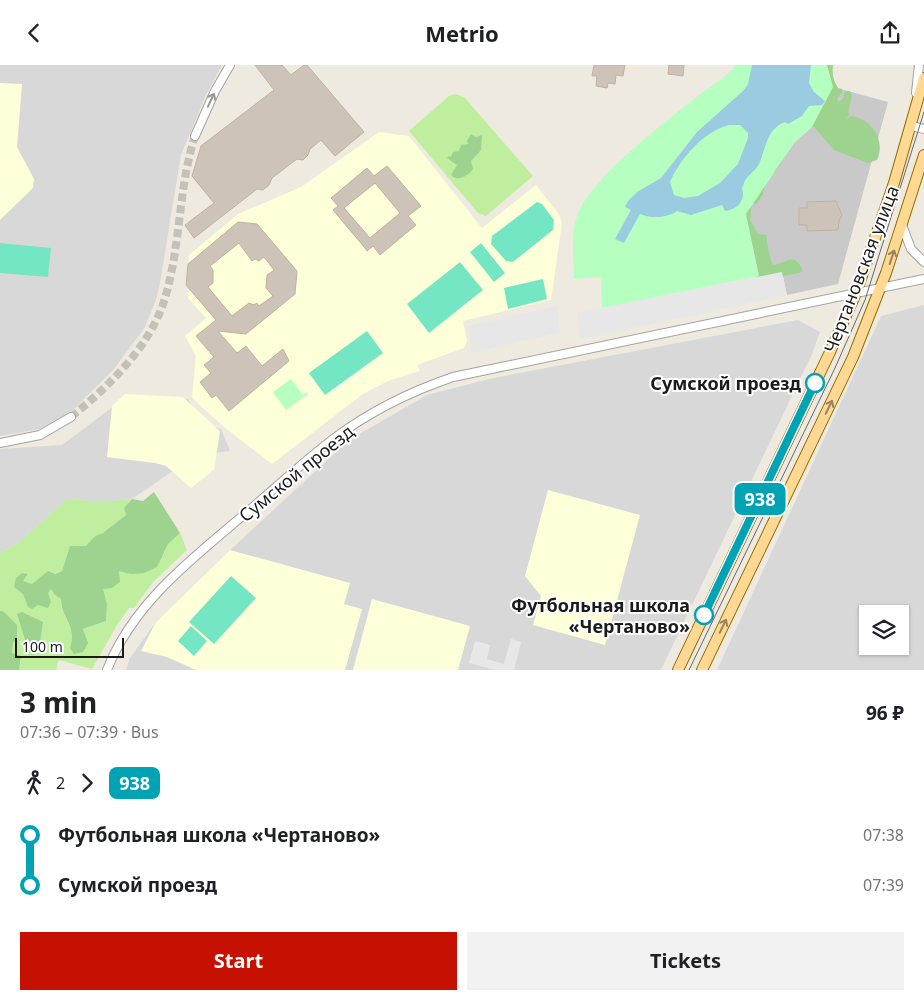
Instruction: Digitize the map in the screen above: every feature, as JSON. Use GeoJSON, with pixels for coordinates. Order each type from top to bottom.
{"type":"FeatureCollection","features":[{"type":"Feature","properties":{"kind":"main road","name":"Чертановская улица"},"geometry":{"type":"LineString","coordinates":[[678,670],[830,352],[856,293],[874,244],[913,121],[924,78]]}},
{"type":"Feature","properties":{"kind":"main road","name":"Чертановская улица"},"geometry":{"type":"LineString","coordinates":[[702,670],[853,357],[881,288],[924,155]]}},
{"type":"Feature","properties":{"kind":"street"},"geometry":{"type":"LineString","coordinates":[[195,136],[215,91],[230,65]]}},
{"type":"Feature","properties":{"kind":"street"},"geometry":{"type":"LineString","coordinates":[[919,65],[913,121],[924,129]]}},
{"type":"Feature","properties":{"kind":"street"},"geometry":{"type":"LineString","coordinates":[[902,225],[911,249],[924,262]]}},
{"type":"Feature","properties":{"kind":"street","name":"Сумской проезд"},"geometry":{"type":"LineString","coordinates":[[107,670],[123,636],[136,618],[186,564],[334,438],[409,393],[460,375],[924,279]]}},
{"type":"Feature","properties":{"kind":"street"},"geometry":{"type":"LineString","coordinates":[[0,443],[40,435],[71,417]]}},
{"type":"Feature","properties":{"kind":"shaded area"},"geometry":{"type":"Polygon","coordinates":[[[0,65],[222,65],[206,95],[181,155],[160,283],[156,300],[145,327],[114,369],[72,411],[40,429],[0,436],[0,65]]]}},
{"type":"Feature","properties":{"kind":"shaded area"},"geometry":{"type":"Polygon","coordinates":[[[0,83],[22,84],[17,147],[34,179],[33,188],[0,220],[0,83]]]}},
{"type":"Feature","properties":{"kind":"shaded area"},"geometry":{"type":"Polygon","coordinates":[[[833,87],[888,102],[838,284],[787,295],[782,272],[759,276],[746,214],[794,143],[812,127],[833,87]]]}},
{"type":"Feature","properties":{"kind":"shaded area"},"geometry":{"type":"Polygon","coordinates":[[[379,132],[409,136],[482,228],[536,185],[560,216],[562,223],[551,300],[463,321],[467,341],[464,348],[417,365],[420,371],[388,381],[363,394],[272,464],[224,427],[192,398],[196,356],[185,336],[206,318],[188,298],[189,288],[186,285],[189,255],[238,214],[301,187],[379,132]]]}},
{"type":"Feature","properties":{"kind":"shaded area"},"geometry":{"type":"Polygon","coordinates":[[[782,272],[787,295],[580,339],[577,313],[782,272]]]}},
{"type":"Feature","properties":{"kind":"shaded area"},"geometry":{"type":"Polygon","coordinates":[[[924,305],[924,670],[717,670],[881,316],[924,305]]]}},
{"type":"Feature","properties":{"kind":"shaded area"},"geometry":{"type":"Polygon","coordinates":[[[557,306],[560,332],[472,353],[468,326],[557,306]]]}},
{"type":"Feature","properties":{"kind":"shaded area"},"geometry":{"type":"Polygon","coordinates":[[[798,320],[820,332],[812,354],[661,670],[126,670],[130,658],[156,622],[228,552],[349,440],[427,395],[489,379],[798,320]]]}},
{"type":"Feature","properties":{"kind":"shaded area"},"geometry":{"type":"Polygon","coordinates":[[[125,394],[183,397],[220,431],[214,470],[191,488],[166,466],[107,457],[112,406],[125,394]]]}},
{"type":"Feature","properties":{"kind":"shaded area"},"geometry":{"type":"Polygon","coordinates":[[[126,397],[188,399],[200,422],[221,429],[230,451],[196,455],[132,499],[102,502],[67,499],[17,544],[0,553],[0,449],[62,445],[126,397]]]}},
{"type":"Feature","properties":{"kind":"shaded area"},"geometry":{"type":"Polygon","coordinates":[[[548,490],[640,515],[605,645],[533,625],[541,596],[525,576],[548,490]]]}},
{"type":"Feature","properties":{"kind":"shaded area"},"geometry":{"type":"Polygon","coordinates":[[[230,550],[350,583],[344,604],[362,609],[345,670],[196,670],[167,657],[141,651],[156,622],[230,550]]]}},
{"type":"Feature","properties":{"kind":"shaded area"},"geometry":{"type":"Polygon","coordinates":[[[372,599],[470,626],[458,670],[353,670],[372,599]]]}},
{"type":"Feature","properties":{"kind":"shaded area"},"geometry":{"type":"Polygon","coordinates":[[[511,639],[521,642],[514,670],[495,670],[469,663],[475,641],[490,645],[487,659],[504,664],[511,639]]]}},
{"type":"Feature","properties":{"kind":"green space"},"geometry":{"type":"Polygon","coordinates":[[[735,65],[827,65],[833,87],[812,127],[794,143],[746,214],[759,276],[602,308],[601,277],[574,279],[574,229],[578,214],[586,199],[630,152],[722,78],[735,65]]]}},
{"type":"Feature","properties":{"kind":"green space"},"geometry":{"type":"Polygon","coordinates":[[[811,65],[833,65],[835,82],[838,88],[842,89],[842,93],[837,98],[838,102],[843,99],[845,91],[850,91],[852,96],[848,113],[850,114],[846,119],[852,116],[866,122],[875,132],[880,145],[877,160],[868,163],[834,150],[814,127],[805,129],[798,134],[779,167],[767,178],[763,194],[757,204],[752,203],[750,220],[758,234],[767,235],[768,250],[773,265],[793,260],[800,265],[803,271],[767,279],[606,242],[811,65]]]}},
{"type":"Feature","properties":{"kind":"green space"},"geometry":{"type":"Polygon","coordinates":[[[455,94],[464,97],[533,176],[486,216],[478,213],[409,131],[449,96],[455,94]]]}},
{"type":"Feature","properties":{"kind":"green space"},"geometry":{"type":"Polygon","coordinates":[[[471,134],[476,137],[482,135],[481,150],[471,161],[473,169],[463,177],[455,178],[451,175],[457,165],[447,158],[451,157],[453,152],[459,151],[461,145],[468,144],[467,141],[471,134]]]}},
{"type":"Feature","properties":{"kind":"green space"},"geometry":{"type":"Polygon","coordinates":[[[537,202],[542,204],[554,220],[553,230],[513,262],[506,261],[491,244],[492,236],[537,202]]]}},
{"type":"Feature","properties":{"kind":"green space"},"geometry":{"type":"Polygon","coordinates":[[[0,243],[51,248],[48,277],[0,273],[0,243]]]}},
{"type":"Feature","properties":{"kind":"green space"},"geometry":{"type":"Polygon","coordinates":[[[481,243],[505,273],[494,282],[470,252],[481,243]]]}},
{"type":"Feature","properties":{"kind":"green space"},"geometry":{"type":"Polygon","coordinates":[[[460,262],[483,290],[429,333],[407,304],[460,262]]]}},
{"type":"Feature","properties":{"kind":"green space"},"geometry":{"type":"Polygon","coordinates":[[[543,279],[547,299],[508,309],[504,288],[543,279]]]}},
{"type":"Feature","properties":{"kind":"green space"},"geometry":{"type":"Polygon","coordinates":[[[367,331],[383,353],[325,395],[309,373],[367,331]]]}},
{"type":"Feature","properties":{"kind":"green space"},"geometry":{"type":"Polygon","coordinates":[[[291,379],[303,395],[307,392],[308,394],[286,410],[273,392],[291,379]]]}},
{"type":"Feature","properties":{"kind":"green space"},"geometry":{"type":"Polygon","coordinates":[[[154,492],[180,533],[168,544],[157,567],[144,573],[131,574],[119,571],[120,582],[112,588],[103,589],[107,604],[106,621],[83,629],[88,643],[83,652],[74,654],[70,648],[72,633],[61,599],[51,589],[48,593],[51,602],[48,608],[38,605],[32,609],[28,607],[23,594],[14,587],[16,578],[22,573],[28,574],[23,581],[32,584],[48,571],[55,574],[62,571],[70,546],[86,546],[95,536],[103,533],[126,515],[124,508],[132,499],[143,501],[154,492]]]}},
{"type":"Feature","properties":{"kind":"green space"},"geometry":{"type":"Polygon","coordinates":[[[67,499],[102,502],[132,499],[124,508],[126,515],[103,533],[95,536],[86,546],[66,560],[62,571],[40,578],[32,584],[23,581],[28,574],[14,587],[23,594],[32,608],[38,605],[51,589],[61,599],[63,613],[72,633],[70,648],[83,629],[106,621],[107,604],[102,589],[119,570],[131,574],[164,554],[168,544],[180,533],[187,550],[153,582],[134,608],[129,608],[92,669],[59,660],[56,670],[19,670],[21,659],[12,654],[13,643],[17,638],[16,625],[3,611],[0,611],[0,553],[17,544],[67,499]]]}},
{"type":"Feature","properties":{"kind":"green space"},"geometry":{"type":"Polygon","coordinates":[[[231,576],[256,598],[214,644],[189,622],[231,576]]]}},
{"type":"Feature","properties":{"kind":"green space"},"geometry":{"type":"Polygon","coordinates":[[[0,611],[3,611],[17,625],[17,638],[13,643],[12,653],[21,656],[19,670],[0,670],[0,611]]]}},
{"type":"Feature","properties":{"kind":"green space"},"geometry":{"type":"Polygon","coordinates":[[[22,612],[43,622],[39,649],[32,655],[29,652],[17,614],[22,612]]]}},
{"type":"Feature","properties":{"kind":"green space"},"geometry":{"type":"Polygon","coordinates":[[[191,626],[207,641],[194,656],[178,641],[191,626]]]}},
{"type":"Feature","properties":{"kind":"water"},"geometry":{"type":"Polygon","coordinates":[[[752,65],[811,65],[809,83],[814,92],[825,101],[822,105],[809,106],[802,116],[788,124],[785,122],[774,129],[767,140],[759,164],[744,183],[742,188],[743,198],[735,208],[725,211],[722,205],[691,215],[677,211],[659,217],[649,217],[640,214],[624,243],[615,239],[631,210],[625,207],[628,201],[637,192],[661,178],[697,132],[744,90],[748,84],[752,65]],[[729,125],[711,133],[686,155],[670,182],[674,195],[684,198],[698,196],[720,183],[738,164],[748,138],[748,133],[740,125],[729,125]]]}},
{"type":"Feature","properties":{"kind":"building"},"geometry":{"type":"Polygon","coordinates":[[[255,65],[282,65],[291,75],[304,65],[307,65],[364,132],[335,156],[321,140],[310,149],[308,155],[303,160],[297,159],[272,178],[269,185],[263,190],[257,189],[194,238],[185,225],[214,203],[192,176],[201,146],[274,90],[255,65]]]}},
{"type":"Feature","properties":{"kind":"building"},"geometry":{"type":"Polygon","coordinates":[[[594,65],[625,65],[623,76],[616,75],[615,84],[608,83],[607,88],[596,86],[597,76],[592,76],[594,65]]]}},
{"type":"Feature","properties":{"kind":"building"},"geometry":{"type":"Polygon","coordinates":[[[669,65],[684,65],[683,76],[668,74],[669,65]]]}},
{"type":"Feature","properties":{"kind":"building"},"geometry":{"type":"Polygon","coordinates":[[[387,166],[421,206],[408,216],[416,225],[380,255],[373,246],[367,251],[333,210],[338,206],[331,198],[367,168],[374,176],[387,166]],[[375,183],[344,208],[370,238],[400,213],[375,183]]]}},
{"type":"Feature","properties":{"kind":"building"},"geometry":{"type":"Polygon","coordinates":[[[836,201],[842,215],[838,230],[807,231],[807,225],[799,225],[799,208],[807,208],[807,202],[836,201]]]}},
{"type":"Feature","properties":{"kind":"building"},"geometry":{"type":"Polygon","coordinates":[[[238,222],[257,224],[297,271],[295,294],[246,334],[218,331],[237,353],[246,346],[262,366],[283,349],[289,361],[229,411],[216,395],[212,398],[200,382],[211,373],[204,365],[214,357],[196,336],[216,320],[186,285],[188,264],[238,222]],[[239,243],[210,266],[213,270],[213,283],[208,287],[232,316],[249,303],[254,305],[257,303],[259,306],[273,296],[266,288],[267,275],[274,270],[264,257],[259,261],[255,259],[252,261],[239,243]]]}},
{"type":"Feature","properties":{"kind":"tunnel"},"geometry":{"type":"LineString","coordinates":[[71,417],[100,392],[127,364],[150,332],[158,316],[170,278],[185,176],[195,136]]}},
{"type":"Feature","properties":{"kind":"tram line"},"geometry":{"type":"LineString","coordinates":[[689,670],[835,368],[865,300],[924,112]]}},
{"type":"Feature","properties":{"kind":"bus line","name":"938"},"geometry":{"type":"LineString","coordinates":[[704,615],[815,383]]}},
{"type":"Feature","properties":{"kind":"place","name":"Сумской проезд"},"geometry":{"type":"Point","coordinates":[815,383]}},
{"type":"Feature","properties":{"kind":"place","name":"Футбольная школа «Чертаново»"},"geometry":{"type":"Point","coordinates":[704,615]}}]}
